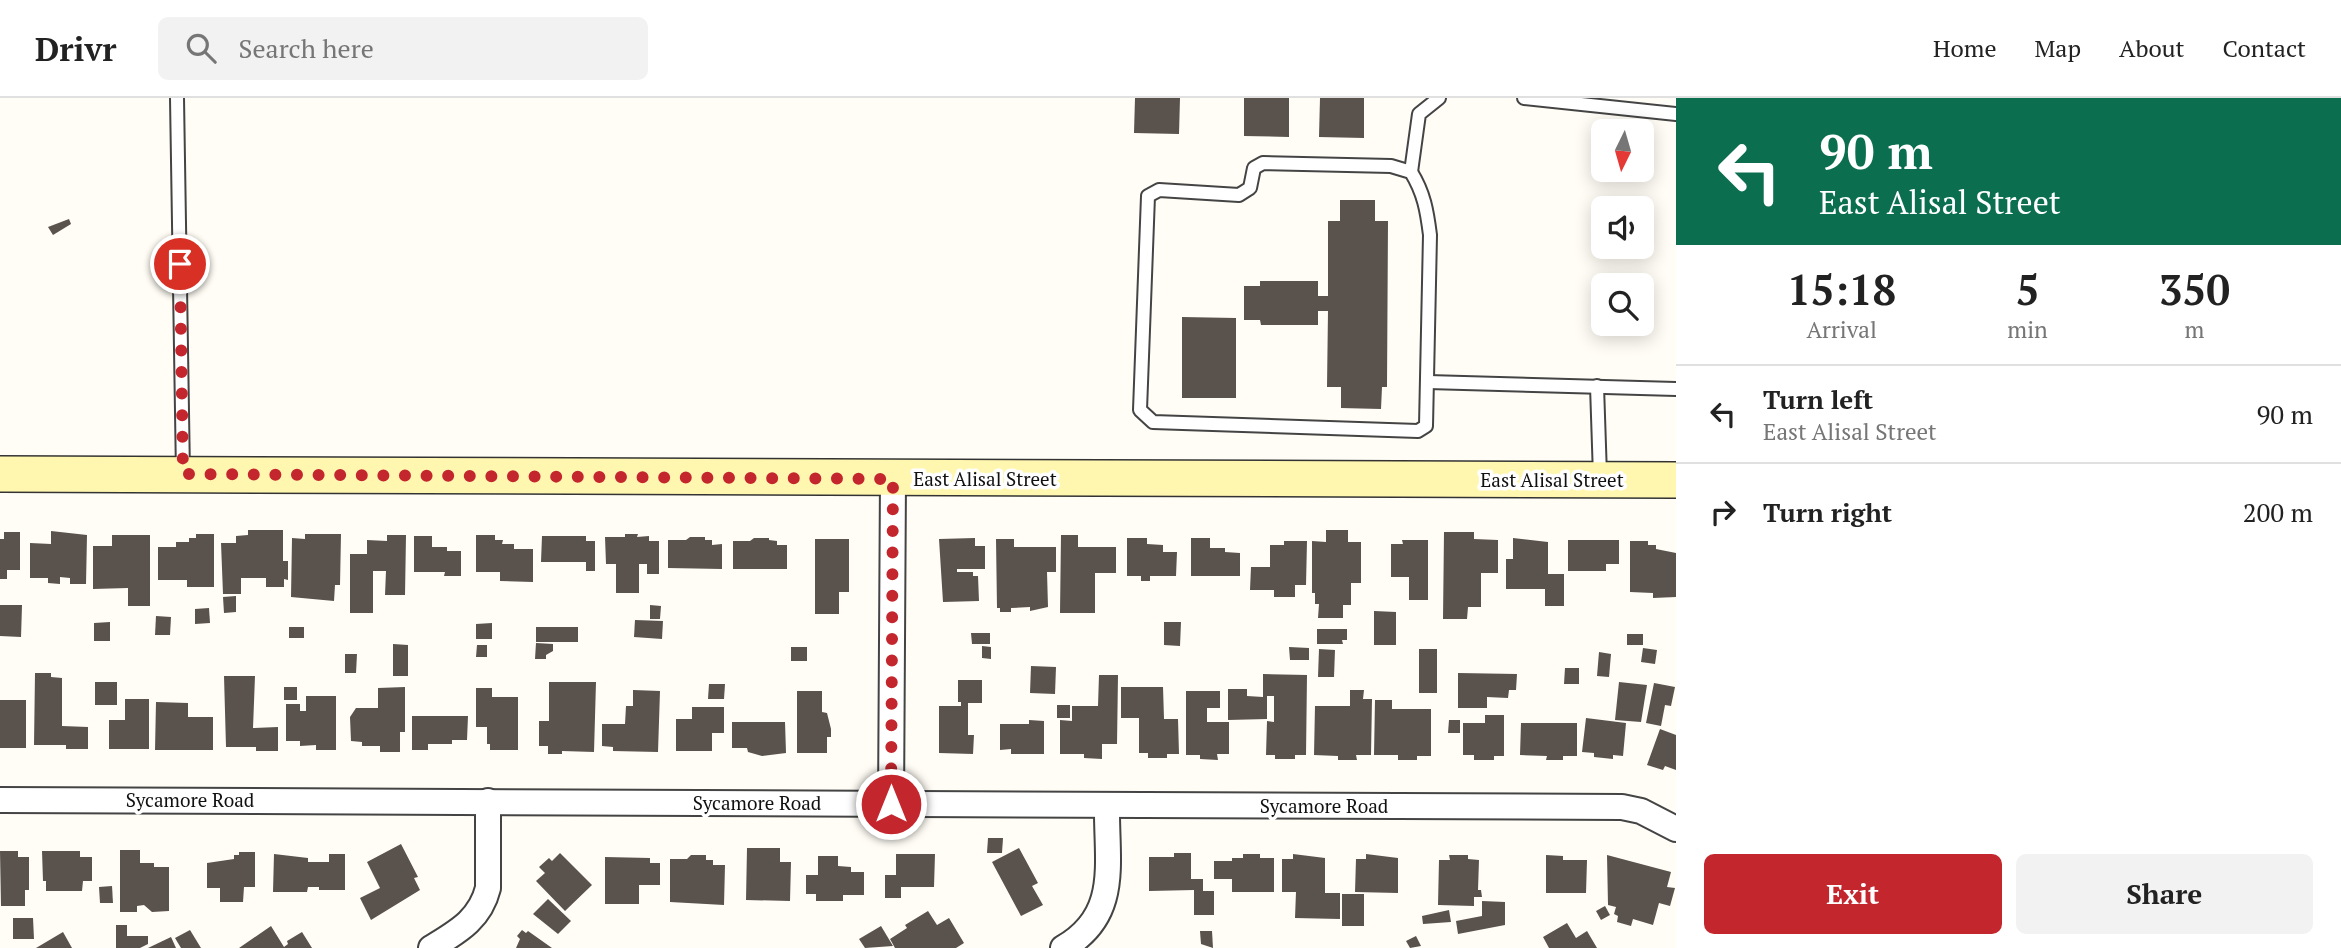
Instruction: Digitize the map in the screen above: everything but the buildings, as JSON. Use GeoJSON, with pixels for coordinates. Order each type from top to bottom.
{"type":"FeatureCollection","features":[{"type":"Feature","properties":{"kind":"street","name":"East Alisal Street"},"geometry":{"type":"LineString","coordinates":[[0,474],[1676,480]]}},
{"type":"Feature","properties":{"kind":"street"},"geometry":{"type":"LineString","coordinates":[[891,804],[893,479]]}},
{"type":"Feature","properties":{"kind":"street","name":"Sycamore Road"},"geometry":{"type":"LineString","coordinates":[[0,800],[1622,807],[1641,811],[1676,829]]}},
{"type":"Feature","properties":{"kind":"street"},"geometry":{"type":"LineString","coordinates":[[431,948],[463,929],[476,915],[485,899],[488,888],[488,801]]}},
{"type":"Feature","properties":{"kind":"street"},"geometry":{"type":"LineString","coordinates":[[1063,948],[1086,933],[1102,906],[1106,886],[1107,804]]}},
{"type":"Feature","properties":{"kind":"lane"},"geometry":{"type":"LineString","coordinates":[[177,98],[183,474]]}},
{"type":"Feature","properties":{"kind":"lane"},"geometry":{"type":"LineString","coordinates":[[1410,172],[1391,166],[1263,163],[1254,168],[1250,188],[1239,195],[1159,190],[1148,196],[1140,410],[1153,422],[1418,431],[1426,426],[1430,235],[1427,206],[1410,172],[1419,114],[1439,98]]}},
{"type":"Feature","properties":{"kind":"lane"},"geometry":{"type":"LineString","coordinates":[[1524,98],[1676,114]]}},
{"type":"Feature","properties":{"kind":"lane"},"geometry":{"type":"LineString","coordinates":[[1428,382],[1676,389]]}},
{"type":"Feature","properties":{"kind":"lane"},"geometry":{"type":"LineString","coordinates":[[1597,386],[1600,480]]}},
{"type":"Feature","properties":{"kind":"route"},"geometry":{"type":"LineString","coordinates":[[180,264],[183,474],[893,479],[891,804]]}}]}
